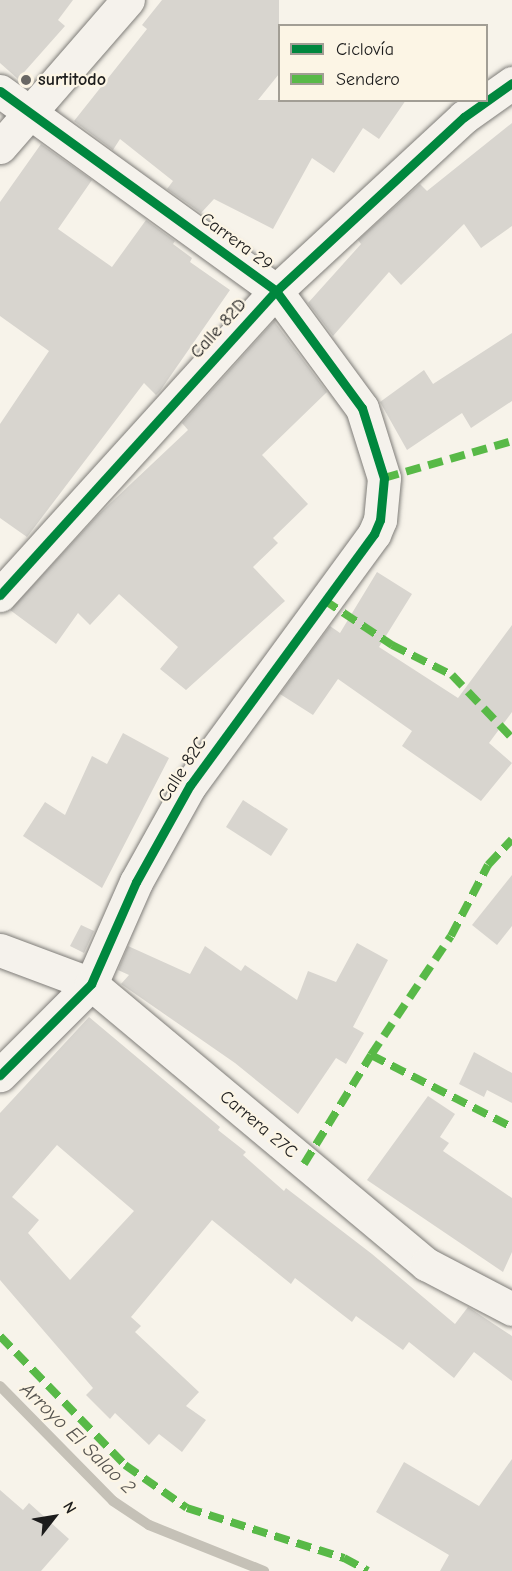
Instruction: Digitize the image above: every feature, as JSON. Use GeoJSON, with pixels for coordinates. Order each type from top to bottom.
{"type":"FeatureCollection","features":[{"type":"Feature","properties":{"kind":"street"},"geometry":{"type":"LineString","coordinates":[[0,147],[128,0]]}},
{"type":"Feature","properties":{"kind":"street","name":"Calle 82D"},"geometry":{"type":"LineString","coordinates":[[488,100],[512,83]]}},
{"type":"Feature","properties":{"kind":"street","name":"Carrera 29"},"geometry":{"type":"LineString","coordinates":[[0,91],[276,291],[362,408],[384,478]]}},
{"type":"Feature","properties":{"kind":"street","name":"Calle 82D"},"geometry":{"type":"LineString","coordinates":[[0,595],[276,291],[464,117],[485,102]]}},
{"type":"Feature","properties":{"kind":"street","name":"Calle 82C"},"geometry":{"type":"LineString","coordinates":[[0,1075],[92,984],[136,882],[190,785],[374,534],[380,520],[384,478]]}},
{"type":"Feature","properties":{"kind":"street","name":"Carrera 27C"},"geometry":{"type":"LineString","coordinates":[[0,950],[92,984],[426,1264],[512,1309]]}},
{"type":"Feature","properties":{"kind":"building"},"geometry":{"type":"Polygon","coordinates":[[[0,0],[73,0],[58,20],[65,26],[18,79],[0,63],[0,0]]]}},
{"type":"Feature","properties":{"kind":"building"},"geometry":{"type":"Polygon","coordinates":[[[162,0],[279,0],[278,75],[258,100],[405,102],[379,139],[363,128],[334,173],[312,158],[273,229],[214,199],[201,213],[167,189],[173,181],[120,139],[113,150],[74,121],[147,29],[142,25],[162,0]]]}},
{"type":"Feature","properties":{"kind":"building"},"geometry":{"type":"Polygon","coordinates":[[[512,123],[512,226],[481,248],[464,224],[401,285],[389,272],[333,336],[308,303],[361,244],[358,240],[420,184],[427,191],[512,123]]]}},
{"type":"Feature","properties":{"kind":"building"},"geometry":{"type":"Polygon","coordinates":[[[41,144],[92,180],[58,229],[112,267],[146,220],[175,241],[173,244],[192,258],[190,262],[230,290],[160,391],[156,395],[144,383],[27,537],[0,518],[0,424],[49,351],[0,316],[0,202],[41,144]]]}},
{"type":"Feature","properties":{"kind":"building"},"geometry":{"type":"Polygon","coordinates":[[[274,321],[327,392],[262,455],[308,504],[273,538],[278,543],[253,567],[285,601],[186,690],[160,669],[178,647],[119,594],[90,625],[78,613],[56,644],[10,610],[98,515],[188,430],[182,423],[274,321]]]}},
{"type":"Feature","properties":{"kind":"building"},"geometry":{"type":"Polygon","coordinates":[[[512,333],[512,401],[471,428],[462,413],[407,450],[380,402],[424,370],[433,384],[512,333]]]}},
{"type":"Feature","properties":{"kind":"building"},"geometry":{"type":"Polygon","coordinates":[[[377,572],[412,594],[379,647],[458,698],[512,625],[512,712],[489,743],[512,763],[481,801],[402,746],[412,731],[338,679],[313,715],[280,694],[330,626],[340,633],[377,572]]]}},
{"type":"Feature","properties":{"kind":"building"},"geometry":{"type":"Polygon","coordinates":[[[123,733],[169,758],[102,888],[23,836],[45,802],[65,815],[92,756],[107,764],[123,733]]]}},
{"type":"Feature","properties":{"kind":"building"},"geometry":{"type":"Polygon","coordinates":[[[243,800],[288,829],[271,856],[226,827],[243,800]]]}},
{"type":"Feature","properties":{"kind":"building"},"geometry":{"type":"Polygon","coordinates":[[[512,875],[512,926],[497,945],[472,925],[512,875]]]}},
{"type":"Feature","properties":{"kind":"building"},"geometry":{"type":"Polygon","coordinates":[[[81,925],[94,931],[84,953],[70,946],[81,925]]]}},
{"type":"Feature","properties":{"kind":"building"},"geometry":{"type":"Polygon","coordinates":[[[357,943],[388,960],[353,1027],[364,1033],[346,1064],[336,1058],[298,1114],[235,1063],[121,984],[129,975],[118,970],[128,946],[190,974],[205,946],[241,971],[245,965],[297,1000],[308,971],[336,982],[357,943]]]}},
{"type":"Feature","properties":{"kind":"building"},"geometry":{"type":"Polygon","coordinates":[[[89,1017],[220,1127],[218,1130],[246,1152],[243,1155],[284,1191],[286,1188],[372,1254],[455,1324],[468,1307],[512,1336],[512,1381],[474,1352],[454,1378],[409,1342],[403,1350],[356,1316],[352,1322],[295,1278],[291,1284],[212,1220],[131,1317],[141,1326],[135,1332],[199,1392],[186,1406],[206,1420],[182,1452],[159,1434],[149,1445],[115,1413],[110,1419],[86,1395],[93,1388],[0,1280],[0,1113],[89,1017]],[[57,1145],[12,1197],[39,1220],[28,1233],[70,1280],[134,1211],[57,1145]]]}},
{"type":"Feature","properties":{"kind":"building"},"geometry":{"type":"Polygon","coordinates":[[[474,1052],[512,1073],[512,1103],[487,1090],[484,1097],[459,1084],[474,1052]]]}},
{"type":"Feature","properties":{"kind":"building"},"geometry":{"type":"Polygon","coordinates":[[[428,1096],[455,1114],[440,1137],[449,1143],[443,1151],[512,1198],[512,1252],[503,1272],[367,1180],[428,1096]]]}},
{"type":"Feature","properties":{"kind":"building"},"geometry":{"type":"Polygon","coordinates":[[[512,1459],[512,1571],[440,1571],[449,1555],[376,1512],[404,1462],[479,1506],[512,1459]]]}},
{"type":"Feature","properties":{"kind":"building"},"geometry":{"type":"Polygon","coordinates":[[[0,1490],[23,1510],[29,1503],[69,1539],[41,1571],[0,1571],[0,1490]]]}},
{"type":"Feature","properties":{"kind":"waterway","name":"Arroyo El Salao 2"},"geometry":{"type":"LineString","coordinates":[[0,1386],[113,1501],[149,1525],[264,1571]]}},
{"type":"Feature","properties":{"kind":"marked path"},"geometry":{"type":"LineString","coordinates":[[384,478],[512,441]]}},
{"type":"Feature","properties":{"kind":"marked path"},"geometry":{"type":"LineString","coordinates":[[324,600],[392,645],[452,675],[512,738]]}},
{"type":"Feature","properties":{"kind":"marked path"},"geometry":{"type":"LineString","coordinates":[[304,1164],[371,1055],[451,936],[488,865],[512,839]]}},
{"type":"Feature","properties":{"kind":"marked path"},"geometry":{"type":"LineString","coordinates":[[371,1055],[512,1127]]}},
{"type":"Feature","properties":{"kind":"marked path"},"geometry":{"type":"LineString","coordinates":[[0,1336],[125,1465],[187,1508],[344,1558],[368,1571]]}},
{"type":"Feature","properties":{"kind":"cycle path"},"geometry":{"type":"LineString","coordinates":[[488,100],[512,83]]}},
{"type":"Feature","properties":{"kind":"cycle path"},"geometry":{"type":"LineString","coordinates":[[0,91],[276,291],[362,408],[384,478],[380,520],[374,534],[190,785],[136,882],[91,984],[0,1075]]}},
{"type":"Feature","properties":{"kind":"cycle path"},"geometry":{"type":"LineString","coordinates":[[0,595],[276,291],[464,117],[485,102]]}},
{"type":"Feature","properties":{"kind":"place","name":"surtitodo"},"geometry":{"type":"Point","coordinates":[26,80]}}]}
